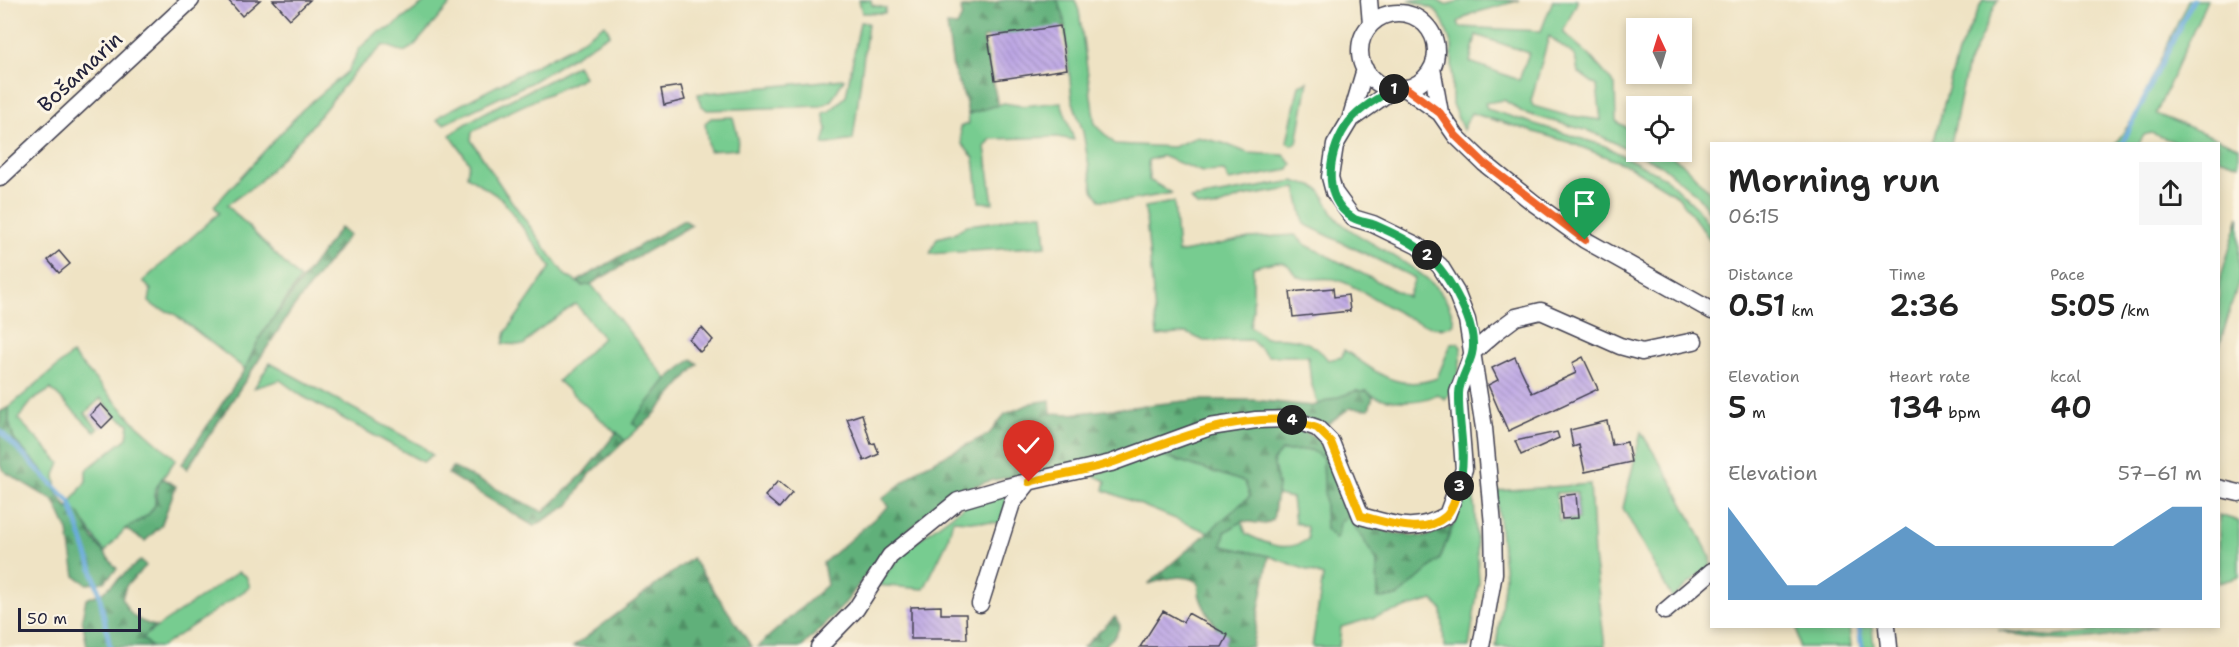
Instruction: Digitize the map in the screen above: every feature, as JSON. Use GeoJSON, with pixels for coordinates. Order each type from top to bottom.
{"type":"FeatureCollection","features":[{"type":"Feature","properties":{"kind":"street","name":"Bošamarin"},"geometry":{"type":"LineString","coordinates":[[0,178],[191,0]]}},
{"type":"Feature","properties":{"kind":"street"},"geometry":{"type":"LineString","coordinates":[[1369,0],[1371,24]]}},
{"type":"Feature","properties":{"kind":"street"},"geometry":{"type":"LineString","coordinates":[[1440,113],[1432,68],[1436,47],[1428,28],[1421,21],[1396,7],[1371,24],[1364,34],[1360,46],[1365,69],[1350,120],[1335,145],[1330,177],[1334,192],[1353,218],[1373,224],[1418,246],[1440,266],[1460,301],[1467,320],[1489,479],[1494,573],[1481,647]]}},
{"type":"Feature","properties":{"kind":"street"},"geometry":{"type":"LineString","coordinates":[[1350,120],[1400,89],[1416,84],[1432,68]]}},
{"type":"Feature","properties":{"kind":"street"},"geometry":{"type":"LineString","coordinates":[[1365,69],[1382,86],[1400,89],[1440,113],[1470,149],[1535,204],[1585,240],[1710,310]]}},
{"type":"Feature","properties":{"kind":"street"},"geometry":{"type":"LineString","coordinates":[[819,647],[856,609],[891,556],[958,501],[1112,463],[1210,427],[1256,420],[1291,419],[1317,428],[1331,442],[1361,516],[1401,526],[1428,526],[1447,515],[1464,469],[1458,392],[1473,352],[1516,317],[1541,311],[1620,346],[1642,352],[1694,341]]}},
{"type":"Feature","properties":{"kind":"street"},"geometry":{"type":"LineString","coordinates":[[980,604],[1012,503],[1029,482]]}},
{"type":"Feature","properties":{"kind":"street"},"geometry":{"type":"LineString","coordinates":[[2220,488],[2239,493]]}},
{"type":"Feature","properties":{"kind":"street"},"geometry":{"type":"LineString","coordinates":[[1665,611],[1710,574]]}},
{"type":"Feature","properties":{"kind":"street"},"geometry":{"type":"LineString","coordinates":[[1887,628],[1889,647]]}},
{"type":"Feature","properties":{"kind":"green space"},"geometry":{"type":"Polygon","coordinates":[[[428,0],[454,0],[414,46],[404,52],[384,45],[353,74],[309,129],[258,183],[227,205],[300,279],[260,337],[245,369],[173,313],[157,308],[149,302],[151,290],[143,281],[219,213],[214,206],[302,110],[348,71],[360,48],[378,32],[389,29],[428,0]]]}},
{"type":"Feature","properties":{"kind":"green space"},"geometry":{"type":"Polygon","coordinates":[[[859,0],[871,0],[872,5],[886,8],[885,13],[862,13],[859,0]]]}},
{"type":"Feature","properties":{"kind":"green space"},"geometry":{"type":"Polygon","coordinates":[[[1006,0],[1057,0],[1063,13],[1065,27],[983,38],[998,105],[968,114],[965,99],[953,69],[947,25],[957,26],[962,16],[961,8],[1006,0]]]}},
{"type":"Feature","properties":{"kind":"green space"},"geometry":{"type":"Polygon","coordinates":[[[1057,0],[1075,0],[1079,11],[1095,125],[1115,144],[1173,147],[1197,137],[1223,143],[1248,153],[1284,155],[1292,164],[1289,170],[1229,181],[1224,171],[1202,172],[1162,156],[1148,160],[1149,180],[1172,193],[1126,201],[1100,200],[1093,190],[1083,132],[1072,99],[1063,13],[1057,0]]]}},
{"type":"Feature","properties":{"kind":"green space"},"geometry":{"type":"Polygon","coordinates":[[[1409,0],[1437,0],[1445,5],[1463,0],[1520,0],[1471,14],[1458,22],[1460,27],[1541,31],[1553,0],[1578,0],[1563,32],[1589,55],[1615,85],[1616,121],[1626,128],[1626,148],[1592,132],[1524,113],[1504,100],[1485,103],[1487,109],[1605,146],[1626,157],[1626,162],[1635,162],[1667,179],[1697,208],[1710,226],[1710,240],[1678,196],[1629,166],[1571,143],[1471,113],[1463,130],[1452,104],[1452,46],[1443,21],[1434,9],[1409,0]],[[1476,35],[1470,62],[1519,80],[1529,53],[1476,35]],[[1549,36],[1531,101],[1533,106],[1565,115],[1601,120],[1597,86],[1578,72],[1575,56],[1549,36]]]}},
{"type":"Feature","properties":{"kind":"green space"},"geometry":{"type":"Polygon","coordinates":[[[1983,0],[1998,0],[1967,67],[1951,142],[1934,142],[1958,53],[1983,0]]]}},
{"type":"Feature","properties":{"kind":"green space"},"geometry":{"type":"Polygon","coordinates":[[[2188,0],[2207,0],[2156,114],[2239,147],[2239,165],[2220,158],[2220,142],[2175,142],[2151,133],[2144,135],[2140,142],[2116,142],[2135,116],[2188,0]]]}},
{"type":"Feature","properties":{"kind":"green space"},"geometry":{"type":"Polygon","coordinates":[[[860,22],[868,23],[853,140],[823,145],[827,129],[823,113],[830,111],[846,96],[860,22]]]}},
{"type":"Feature","properties":{"kind":"green space"},"geometry":{"type":"Polygon","coordinates":[[[605,24],[610,34],[532,82],[444,124],[437,120],[441,115],[571,47],[605,24]]]}},
{"type":"Feature","properties":{"kind":"green space"},"geometry":{"type":"Polygon","coordinates":[[[577,65],[584,77],[485,124],[472,132],[471,140],[505,192],[565,275],[583,286],[591,284],[667,379],[633,423],[639,428],[625,441],[558,381],[603,338],[576,304],[537,331],[524,345],[503,344],[506,332],[551,267],[502,199],[467,176],[469,162],[450,135],[480,115],[577,65]]]}},
{"type":"Feature","properties":{"kind":"green space"},"geometry":{"type":"Polygon","coordinates":[[[844,79],[831,101],[821,106],[707,110],[700,104],[698,94],[844,79]]]}},
{"type":"Feature","properties":{"kind":"green space"},"geometry":{"type":"Polygon","coordinates":[[[1308,81],[1297,143],[1291,145],[1287,142],[1299,85],[1308,81]]]}},
{"type":"Feature","properties":{"kind":"green space"},"geometry":{"type":"Polygon","coordinates":[[[1061,102],[1074,140],[1057,137],[991,139],[985,147],[993,203],[979,202],[974,158],[962,144],[960,127],[969,123],[968,114],[1004,103],[1022,106],[1061,102]]]}},
{"type":"Feature","properties":{"kind":"green space"},"geometry":{"type":"Polygon","coordinates":[[[733,117],[738,137],[737,149],[709,151],[705,123],[711,118],[733,117]]]}},
{"type":"Feature","properties":{"kind":"green space"},"geometry":{"type":"Polygon","coordinates":[[[1655,162],[1681,162],[1710,192],[1710,213],[1698,196],[1655,162]]]}},
{"type":"Feature","properties":{"kind":"green space"},"geometry":{"type":"Polygon","coordinates":[[[1294,181],[1319,190],[1335,216],[1345,226],[1426,278],[1440,292],[1449,307],[1454,324],[1443,328],[1429,326],[1398,312],[1351,285],[1333,279],[1302,278],[1295,275],[1286,264],[1277,262],[1253,267],[1253,310],[1250,326],[1265,338],[1292,339],[1308,343],[1328,360],[1342,357],[1344,350],[1388,378],[1410,383],[1437,378],[1451,344],[1458,343],[1461,347],[1458,375],[1445,399],[1437,394],[1422,400],[1401,401],[1381,398],[1367,391],[1356,391],[1318,405],[1311,382],[1308,356],[1268,356],[1251,340],[1204,341],[1187,333],[1157,336],[1145,207],[1174,202],[1178,253],[1249,238],[1295,235],[1306,245],[1408,297],[1415,278],[1304,224],[1296,188],[1242,197],[1214,208],[1197,206],[1191,199],[1294,181]]]}},
{"type":"Feature","properties":{"kind":"green space"},"geometry":{"type":"Polygon","coordinates":[[[1043,214],[1046,246],[930,254],[937,238],[953,234],[967,225],[1000,221],[1019,215],[1043,214]]]}},
{"type":"Feature","properties":{"kind":"green space"},"geometry":{"type":"Polygon","coordinates":[[[2239,217],[2239,280],[2220,344],[2220,280],[2239,217]]]}},
{"type":"Feature","properties":{"kind":"green space"},"geometry":{"type":"Polygon","coordinates":[[[684,220],[692,225],[591,284],[583,286],[578,281],[684,220]]]}},
{"type":"Feature","properties":{"kind":"green space"},"geometry":{"type":"Polygon","coordinates":[[[340,228],[349,235],[291,311],[187,469],[182,464],[245,369],[260,337],[340,228]]]}},
{"type":"Feature","properties":{"kind":"green space"},"geometry":{"type":"Polygon","coordinates":[[[72,354],[135,423],[176,459],[155,489],[155,505],[148,515],[125,529],[105,552],[84,521],[67,508],[86,481],[86,470],[127,438],[129,424],[114,415],[101,398],[85,413],[98,429],[95,432],[51,389],[32,401],[18,419],[60,463],[55,475],[57,491],[42,470],[14,440],[9,422],[9,407],[72,354]]]}},
{"type":"Feature","properties":{"kind":"green space"},"geometry":{"type":"Polygon","coordinates":[[[692,359],[698,364],[652,417],[639,428],[632,423],[667,379],[692,359]]]}},
{"type":"Feature","properties":{"kind":"green space"},"geometry":{"type":"Polygon","coordinates":[[[270,363],[422,446],[432,455],[423,462],[302,396],[280,380],[254,388],[270,363]]]}},
{"type":"Feature","properties":{"kind":"green space"},"geometry":{"type":"Polygon","coordinates":[[[1355,391],[1367,391],[1373,397],[1369,409],[1350,408],[1324,427],[1295,414],[1102,460],[989,481],[966,489],[934,509],[885,550],[842,607],[802,647],[757,647],[827,585],[823,563],[889,506],[882,499],[922,467],[989,434],[1005,414],[1032,403],[1050,400],[1051,413],[1070,414],[1194,400],[1254,400],[1313,406],[1355,391]]]}},
{"type":"Feature","properties":{"kind":"green space"},"geometry":{"type":"Polygon","coordinates":[[[9,407],[9,422],[14,440],[42,470],[67,508],[79,513],[93,539],[117,569],[104,582],[87,584],[75,576],[68,531],[54,501],[5,472],[0,465],[0,412],[9,407]]]}},
{"type":"Feature","properties":{"kind":"green space"},"geometry":{"type":"Polygon","coordinates":[[[1255,425],[1292,426],[1317,438],[1361,516],[1388,532],[1425,537],[1452,526],[1440,559],[1397,597],[1378,598],[1377,561],[1348,516],[1340,522],[1338,537],[1335,539],[1326,529],[1323,458],[1311,450],[1281,451],[1273,461],[1278,485],[1273,520],[1265,524],[1242,521],[1225,532],[1222,546],[1269,556],[1252,647],[1226,647],[1204,607],[1199,584],[1182,577],[1148,584],[1250,496],[1245,482],[1155,453],[1206,433],[1255,425]]]}},
{"type":"Feature","properties":{"kind":"green space"},"geometry":{"type":"Polygon","coordinates":[[[617,432],[625,441],[588,476],[569,505],[534,526],[448,474],[452,467],[543,512],[583,474],[617,432]]]}},
{"type":"Feature","properties":{"kind":"green space"},"geometry":{"type":"Polygon","coordinates":[[[1641,432],[1673,484],[1710,556],[1710,566],[1672,598],[1623,508],[1641,432]]]}},
{"type":"Feature","properties":{"kind":"green space"},"geometry":{"type":"Polygon","coordinates":[[[1311,450],[1323,458],[1326,529],[1348,516],[1377,561],[1378,598],[1421,574],[1440,559],[1460,508],[1469,468],[1472,467],[1479,582],[1469,647],[1444,647],[1442,610],[1433,600],[1341,627],[1339,647],[1312,647],[1323,576],[1269,556],[1222,546],[1225,532],[1242,521],[1246,534],[1269,544],[1285,547],[1300,544],[1308,539],[1307,527],[1295,522],[1292,498],[1277,495],[1278,485],[1273,461],[1281,451],[1311,450]]]}},
{"type":"Feature","properties":{"kind":"green space"},"geometry":{"type":"Polygon","coordinates":[[[1155,453],[1245,482],[1250,496],[1210,533],[1104,490],[1106,481],[1092,475],[1155,453]]]}},
{"type":"Feature","properties":{"kind":"green space"},"geometry":{"type":"Polygon","coordinates":[[[162,478],[176,486],[161,526],[145,541],[125,529],[153,509],[162,478]]]}},
{"type":"Feature","properties":{"kind":"green space"},"geometry":{"type":"Polygon","coordinates":[[[1590,484],[1594,556],[1605,647],[1496,647],[1505,577],[1496,491],[1590,484]],[[1577,492],[1556,493],[1559,521],[1578,519],[1577,492]]]}},
{"type":"Feature","properties":{"kind":"green space"},"geometry":{"type":"Polygon","coordinates":[[[1000,491],[1009,495],[1000,523],[953,520],[947,542],[924,589],[877,585],[905,550],[971,501],[1000,491]]]}},
{"type":"Feature","properties":{"kind":"green space"},"geometry":{"type":"Polygon","coordinates":[[[2220,515],[2239,521],[2239,577],[2220,583],[2220,515]]]}},
{"type":"Feature","properties":{"kind":"green space"},"geometry":{"type":"Polygon","coordinates":[[[692,558],[752,647],[573,647],[692,558]]]}},
{"type":"Feature","properties":{"kind":"green space"},"geometry":{"type":"Polygon","coordinates":[[[141,560],[146,566],[126,586],[122,598],[134,617],[155,626],[142,638],[151,647],[87,647],[82,618],[86,599],[103,592],[141,560]]]}},
{"type":"Feature","properties":{"kind":"green space"},"geometry":{"type":"Polygon","coordinates":[[[238,572],[246,576],[250,587],[161,647],[151,647],[141,638],[238,572]]]}},
{"type":"Feature","properties":{"kind":"green space"},"geometry":{"type":"Polygon","coordinates":[[[1115,617],[1120,625],[1116,635],[1103,647],[1083,647],[1115,617]]]}},
{"type":"Feature","properties":{"kind":"green space"},"geometry":{"type":"Polygon","coordinates":[[[1797,628],[1849,628],[1851,647],[1799,647],[1797,628]]]}},
{"type":"Feature","properties":{"kind":"green space"},"geometry":{"type":"Polygon","coordinates":[[[1858,628],[1872,628],[1874,647],[1860,647],[1858,628]]]}},
{"type":"Feature","properties":{"kind":"green space"},"geometry":{"type":"Polygon","coordinates":[[[2120,628],[2151,628],[2077,640],[2038,639],[1998,630],[2052,637],[2120,628]]]}},
{"type":"Feature","properties":{"kind":"building"},"geometry":{"type":"Polygon","coordinates":[[[228,0],[260,0],[242,16],[228,0]]]}},
{"type":"Feature","properties":{"kind":"building"},"geometry":{"type":"Polygon","coordinates":[[[273,0],[310,0],[290,19],[273,0]]]}},
{"type":"Feature","properties":{"kind":"building"},"geometry":{"type":"Polygon","coordinates":[[[1060,26],[1067,69],[995,80],[988,37],[1060,26]]]}},
{"type":"Feature","properties":{"kind":"building"},"geometry":{"type":"Polygon","coordinates":[[[681,86],[685,100],[664,105],[661,89],[681,86]]]}},
{"type":"Feature","properties":{"kind":"building"},"geometry":{"type":"Polygon","coordinates":[[[59,251],[70,264],[59,273],[48,260],[59,251]]]}},
{"type":"Feature","properties":{"kind":"building"},"geometry":{"type":"Polygon","coordinates":[[[1333,288],[1334,297],[1348,295],[1350,311],[1293,317],[1290,292],[1333,288]]]}},
{"type":"Feature","properties":{"kind":"building"},"geometry":{"type":"Polygon","coordinates":[[[702,328],[713,340],[700,352],[689,339],[702,328]]]}},
{"type":"Feature","properties":{"kind":"building"},"geometry":{"type":"Polygon","coordinates":[[[1515,357],[1532,393],[1576,373],[1572,363],[1583,357],[1598,389],[1508,431],[1488,385],[1498,380],[1492,368],[1515,357]]]}},
{"type":"Feature","properties":{"kind":"building"},"geometry":{"type":"Polygon","coordinates":[[[101,404],[113,417],[102,428],[90,415],[101,404]]]}},
{"type":"Feature","properties":{"kind":"building"},"geometry":{"type":"Polygon","coordinates":[[[862,414],[871,444],[875,443],[879,454],[864,461],[847,419],[862,414]]]}},
{"type":"Feature","properties":{"kind":"building"},"geometry":{"type":"Polygon","coordinates":[[[1607,421],[1612,445],[1627,442],[1631,462],[1585,472],[1579,445],[1573,447],[1570,430],[1607,421]]]}},
{"type":"Feature","properties":{"kind":"building"},"geometry":{"type":"Polygon","coordinates":[[[1557,432],[1559,438],[1521,455],[1515,441],[1557,432]]]}},
{"type":"Feature","properties":{"kind":"building"},"geometry":{"type":"Polygon","coordinates":[[[778,481],[792,493],[779,508],[765,496],[778,481]]]}},
{"type":"Feature","properties":{"kind":"building"},"geometry":{"type":"Polygon","coordinates":[[[1576,494],[1578,518],[1562,519],[1560,496],[1576,494]]]}},
{"type":"Feature","properties":{"kind":"building"},"geometry":{"type":"Polygon","coordinates":[[[941,606],[941,614],[966,614],[967,639],[911,639],[911,607],[941,606]]]}},
{"type":"Feature","properties":{"kind":"building"},"geometry":{"type":"Polygon","coordinates":[[[1163,611],[1183,622],[1188,613],[1228,635],[1222,647],[1140,647],[1163,611]]]}},
{"type":"Feature","properties":{"kind":"waterway"},"geometry":{"type":"LineString","coordinates":[[2123,142],[2193,0]]}},
{"type":"Feature","properties":{"kind":"waterway"},"geometry":{"type":"LineString","coordinates":[[0,431],[70,502],[98,588],[110,647]]}},
{"type":"Feature","properties":{"kind":"waterway"},"geometry":{"type":"LineString","coordinates":[[1859,628],[1862,647]]}},
{"type":"Feature","properties":{"kind":"route"},"geometry":{"type":"LineString","coordinates":[[1029,482],[1112,463],[1210,427],[1256,420],[1291,419],[1317,428],[1331,442],[1361,516],[1401,526],[1428,526],[1447,515],[1459,488],[1464,469],[1458,392],[1473,352],[1467,320],[1456,292],[1440,266],[1418,246],[1373,224],[1353,218],[1342,206],[1334,192],[1330,177],[1335,145],[1350,120],[1394,89],[1406,88],[1440,113],[1456,136],[1484,163],[1585,240]]}}]}
